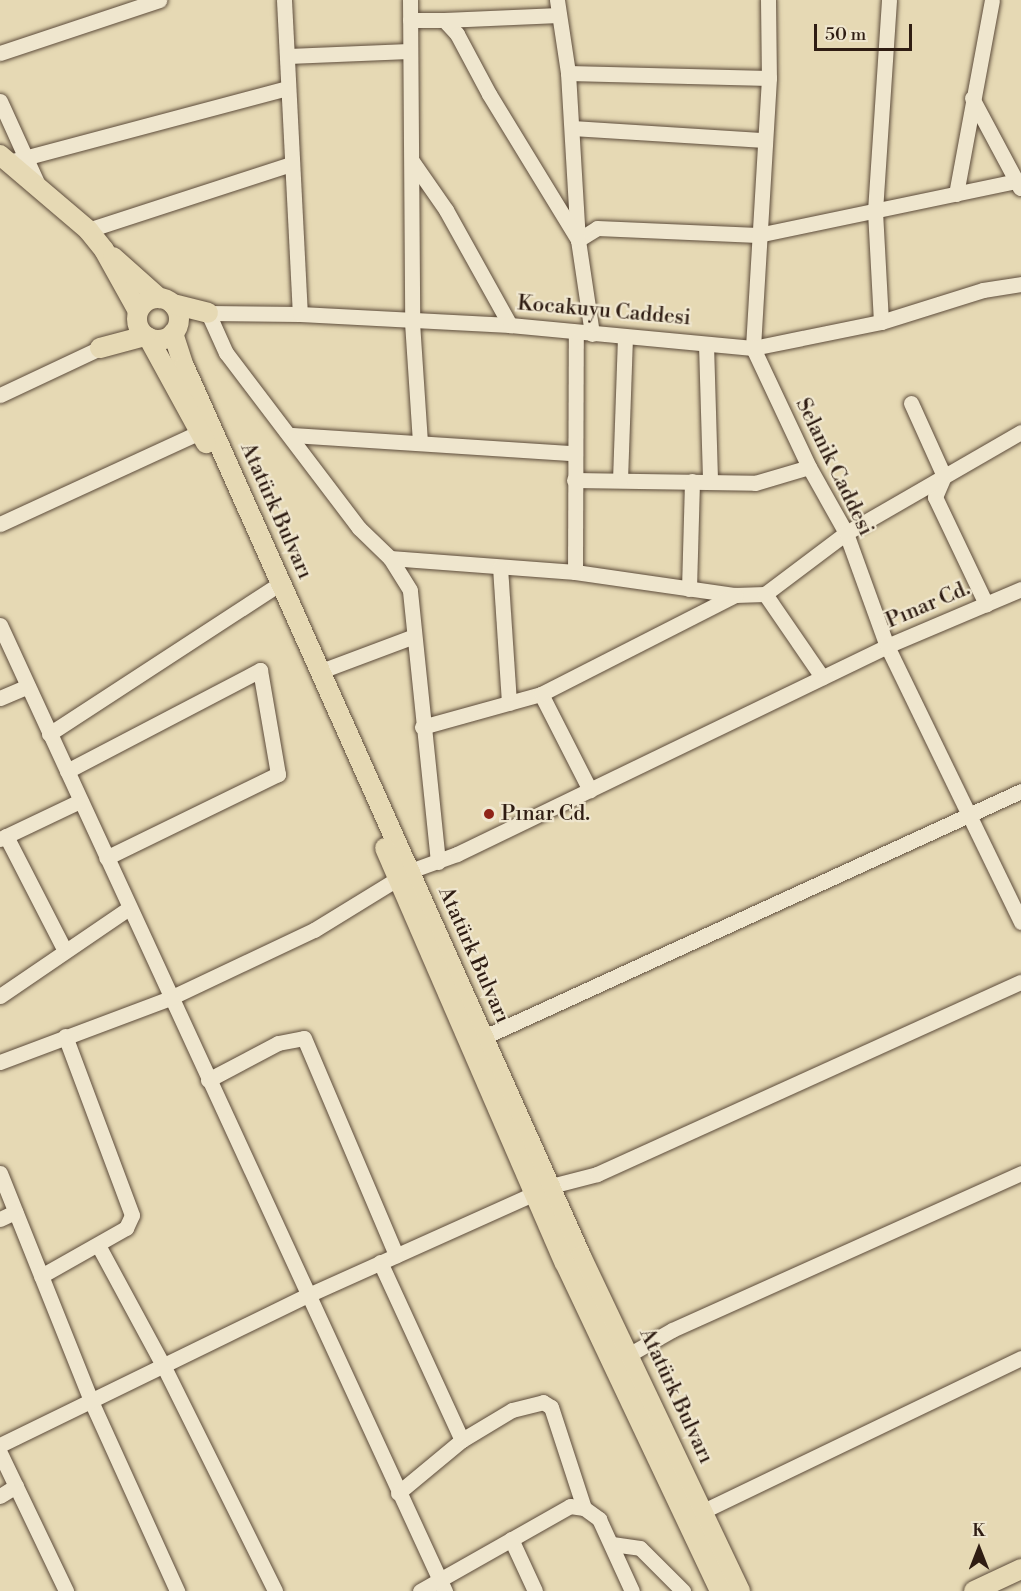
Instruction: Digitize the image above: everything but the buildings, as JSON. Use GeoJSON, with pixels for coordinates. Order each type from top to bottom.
{"type":"FeatureCollection","features":[{"type":"Feature","properties":{"kind":"main road","name":"Atatürk Bulvarı"},"geometry":{"type":"LineString","coordinates":[[12,158],[41,193],[88,231],[104,250],[166,301]]}},
{"type":"Feature","properties":{"kind":"main road","name":"Atatürk Bulvarı"},"geometry":{"type":"LineString","coordinates":[[104,250],[142,326],[200,432],[404,875],[543,1190],[695,1515],[740,1591]]}},
{"type":"Feature","properties":{"kind":"main road"},"geometry":{"type":"LineString","coordinates":[[100,348],[142,326],[149,300],[166,301],[208,313]]}},
{"type":"Feature","properties":{"kind":"main road"},"geometry":{"type":"LineString","coordinates":[[142,326],[161,340],[176,330],[179,314],[166,301]]}},
{"type":"Feature","properties":{"kind":"main road","name":"Kocakuyu Caddesi"},"geometry":{"type":"LineString","coordinates":[[176,330],[208,313]]}},
{"type":"Feature","properties":{"kind":"main road","name":"Atatürk Bulvarı"},"geometry":{"type":"LineString","coordinates":[[176,330],[184,366],[321,671],[404,875],[484,1037],[543,1190],[581,1256],[630,1354],[695,1515],[720,1591]]}},
{"type":"Feature","properties":{"kind":"main road"},"geometry":{"type":"LineString","coordinates":[[974,1591],[1021,1569]]}},
{"type":"Feature","properties":{"kind":"main road"},"geometry":{"type":"LineString","coordinates":[[1006,1591],[1021,1584]]}},
{"type":"Feature","properties":{"kind":"street"},"geometry":{"type":"LineString","coordinates":[[0,53],[159,0]]}},
{"type":"Feature","properties":{"kind":"street"},"geometry":{"type":"LineString","coordinates":[[284,0],[300,314]]}},
{"type":"Feature","properties":{"kind":"street"},"geometry":{"type":"LineString","coordinates":[[410,0],[412,322],[420,442]]}},
{"type":"Feature","properties":{"kind":"street","name":"Selanik Caddesi"},"geometry":{"type":"LineString","coordinates":[[768,0],[769,78],[753,348],[809,467],[846,533],[887,645],[1021,922]]}},
{"type":"Feature","properties":{"kind":"street"},"geometry":{"type":"LineString","coordinates":[[881,322],[875,212],[889,0]]}},
{"type":"Feature","properties":{"kind":"street"},"geometry":{"type":"LineString","coordinates":[[956,194],[992,0]]}},
{"type":"Feature","properties":{"kind":"street"},"geometry":{"type":"LineString","coordinates":[[410,20],[444,20],[558,8],[568,73],[578,240],[592,334]]}},
{"type":"Feature","properties":{"kind":"street"},"geometry":{"type":"LineString","coordinates":[[444,20],[457,34],[489,94],[578,240]]}},
{"type":"Feature","properties":{"kind":"street"},"geometry":{"type":"LineString","coordinates":[[288,56],[409,51]]}},
{"type":"Feature","properties":{"kind":"street"},"geometry":{"type":"LineString","coordinates":[[568,73],[769,78]]}},
{"type":"Feature","properties":{"kind":"street"},"geometry":{"type":"LineString","coordinates":[[0,101],[12,158],[287,88]]}},
{"type":"Feature","properties":{"kind":"street"},"geometry":{"type":"LineString","coordinates":[[578,240],[597,228],[758,235],[956,194],[1019,186],[972,98]]}},
{"type":"Feature","properties":{"kind":"street"},"geometry":{"type":"LineString","coordinates":[[572,128],[765,140]]}},
{"type":"Feature","properties":{"kind":"street"},"geometry":{"type":"LineString","coordinates":[[412,161],[446,210],[510,326]]}},
{"type":"Feature","properties":{"kind":"street"},"geometry":{"type":"LineString","coordinates":[[88,231],[291,164]]}},
{"type":"Feature","properties":{"kind":"street","name":"Kocakuyu Caddesi"},"geometry":{"type":"LineString","coordinates":[[208,313],[300,314],[510,326],[753,348],[881,322],[983,290],[1021,284]]}},
{"type":"Feature","properties":{"kind":"street"},"geometry":{"type":"LineString","coordinates":[[208,313],[226,353],[292,435],[359,528],[390,558],[410,590],[422,727],[438,862]]}},
{"type":"Feature","properties":{"kind":"street"},"geometry":{"type":"LineString","coordinates":[[575,572],[573,453],[576,332]]}},
{"type":"Feature","properties":{"kind":"street"},"geometry":{"type":"LineString","coordinates":[[620,480],[625,337]]}},
{"type":"Feature","properties":{"kind":"street"},"geometry":{"type":"LineString","coordinates":[[706,344],[711,482]]}},
{"type":"Feature","properties":{"kind":"street"},"geometry":{"type":"LineString","coordinates":[[0,395],[100,348]]}},
{"type":"Feature","properties":{"kind":"street"},"geometry":{"type":"LineString","coordinates":[[911,403],[944,476],[935,497],[986,604]]}},
{"type":"Feature","properties":{"kind":"street"},"geometry":{"type":"LineString","coordinates":[[0,524],[200,432]]}},
{"type":"Feature","properties":{"kind":"street"},"geometry":{"type":"LineString","coordinates":[[390,558],[575,572],[735,595],[765,594],[846,533],[1021,433]]}},
{"type":"Feature","properties":{"kind":"street"},"geometry":{"type":"LineString","coordinates":[[292,435],[573,453]]}},
{"type":"Feature","properties":{"kind":"street"},"geometry":{"type":"LineString","coordinates":[[574,480],[755,483],[809,467]]}},
{"type":"Feature","properties":{"kind":"street"},"geometry":{"type":"LineString","coordinates":[[689,589],[692,481]]}},
{"type":"Feature","properties":{"kind":"street"},"geometry":{"type":"LineString","coordinates":[[500,567],[509,703]]}},
{"type":"Feature","properties":{"kind":"street"},"geometry":{"type":"LineString","coordinates":[[50,734],[273,588]]}},
{"type":"Feature","properties":{"kind":"street","name":"Pınar Cd."},"geometry":{"type":"LineString","coordinates":[[0,1062],[170,998],[314,930],[404,875],[438,862],[590,790],[887,645],[1021,589]]}},
{"type":"Feature","properties":{"kind":"street"},"geometry":{"type":"LineString","coordinates":[[765,594],[822,677]]}},
{"type":"Feature","properties":{"kind":"street"},"geometry":{"type":"LineString","coordinates":[[422,727],[541,694],[735,595]]}},
{"type":"Feature","properties":{"kind":"street"},"geometry":{"type":"LineString","coordinates":[[0,625],[306,1296],[442,1585]]}},
{"type":"Feature","properties":{"kind":"street"},"geometry":{"type":"LineString","coordinates":[[321,671],[414,636]]}},
{"type":"Feature","properties":{"kind":"street"},"geometry":{"type":"LineString","coordinates":[[67,771],[260,670],[278,774],[106,858]]}},
{"type":"Feature","properties":{"kind":"street"},"geometry":{"type":"LineString","coordinates":[[0,698],[28,686]]}},
{"type":"Feature","properties":{"kind":"street"},"geometry":{"type":"LineString","coordinates":[[541,694],[590,790]]}},
{"type":"Feature","properties":{"kind":"street"},"geometry":{"type":"LineString","coordinates":[[484,1037],[1021,791]]}},
{"type":"Feature","properties":{"kind":"street"},"geometry":{"type":"LineString","coordinates":[[64,949],[3,838],[80,801]]}},
{"type":"Feature","properties":{"kind":"street"},"geometry":{"type":"LineString","coordinates":[[1,992],[129,908]]}},
{"type":"Feature","properties":{"kind":"street"},"geometry":{"type":"LineString","coordinates":[[0,1445],[380,1262],[543,1190],[597,1174],[1021,982]]}},
{"type":"Feature","properties":{"kind":"street"},"geometry":{"type":"LineString","coordinates":[[40,1276],[126,1228],[132,1215],[64,1036]]}},
{"type":"Feature","properties":{"kind":"street"},"geometry":{"type":"LineString","coordinates":[[208,1080],[278,1043],[304,1038],[396,1255]]}},
{"type":"Feature","properties":{"kind":"street"},"geometry":{"type":"LineString","coordinates":[[0,1173],[91,1401],[177,1591]]}},
{"type":"Feature","properties":{"kind":"street"},"geometry":{"type":"LineString","coordinates":[[630,1354],[672,1330],[1021,1173]]}},
{"type":"Feature","properties":{"kind":"street"},"geometry":{"type":"LineString","coordinates":[[0,1219],[15,1212]]}},
{"type":"Feature","properties":{"kind":"street"},"geometry":{"type":"LineString","coordinates":[[98,1245],[164,1365],[275,1591]]}},
{"type":"Feature","properties":{"kind":"street"},"geometry":{"type":"LineString","coordinates":[[380,1262],[462,1440]]}},
{"type":"Feature","properties":{"kind":"street"},"geometry":{"type":"LineString","coordinates":[[695,1515],[1021,1358]]}},
{"type":"Feature","properties":{"kind":"street"},"geometry":{"type":"LineString","coordinates":[[398,1493],[462,1440],[512,1410],[543,1402],[551,1407],[584,1508]]}},
{"type":"Feature","properties":{"kind":"street"},"geometry":{"type":"LineString","coordinates":[[0,1453],[66,1591]]}},
{"type":"Feature","properties":{"kind":"street"},"geometry":{"type":"LineString","coordinates":[[0,1496],[16,1486]]}},
{"type":"Feature","properties":{"kind":"street"},"geometry":{"type":"LineString","coordinates":[[420,1591],[442,1585],[511,1539],[570,1506],[584,1508],[599,1519],[632,1591]]}},
{"type":"Feature","properties":{"kind":"street"},"geometry":{"type":"LineString","coordinates":[[511,1539],[535,1591]]}},
{"type":"Feature","properties":{"kind":"street"},"geometry":{"type":"LineString","coordinates":[[612,1544],[640,1548],[683,1591]]}},
{"type":"Feature","properties":{"kind":"place","name":"Pınar Cd."},"geometry":{"type":"Point","coordinates":[489,814]}}]}
